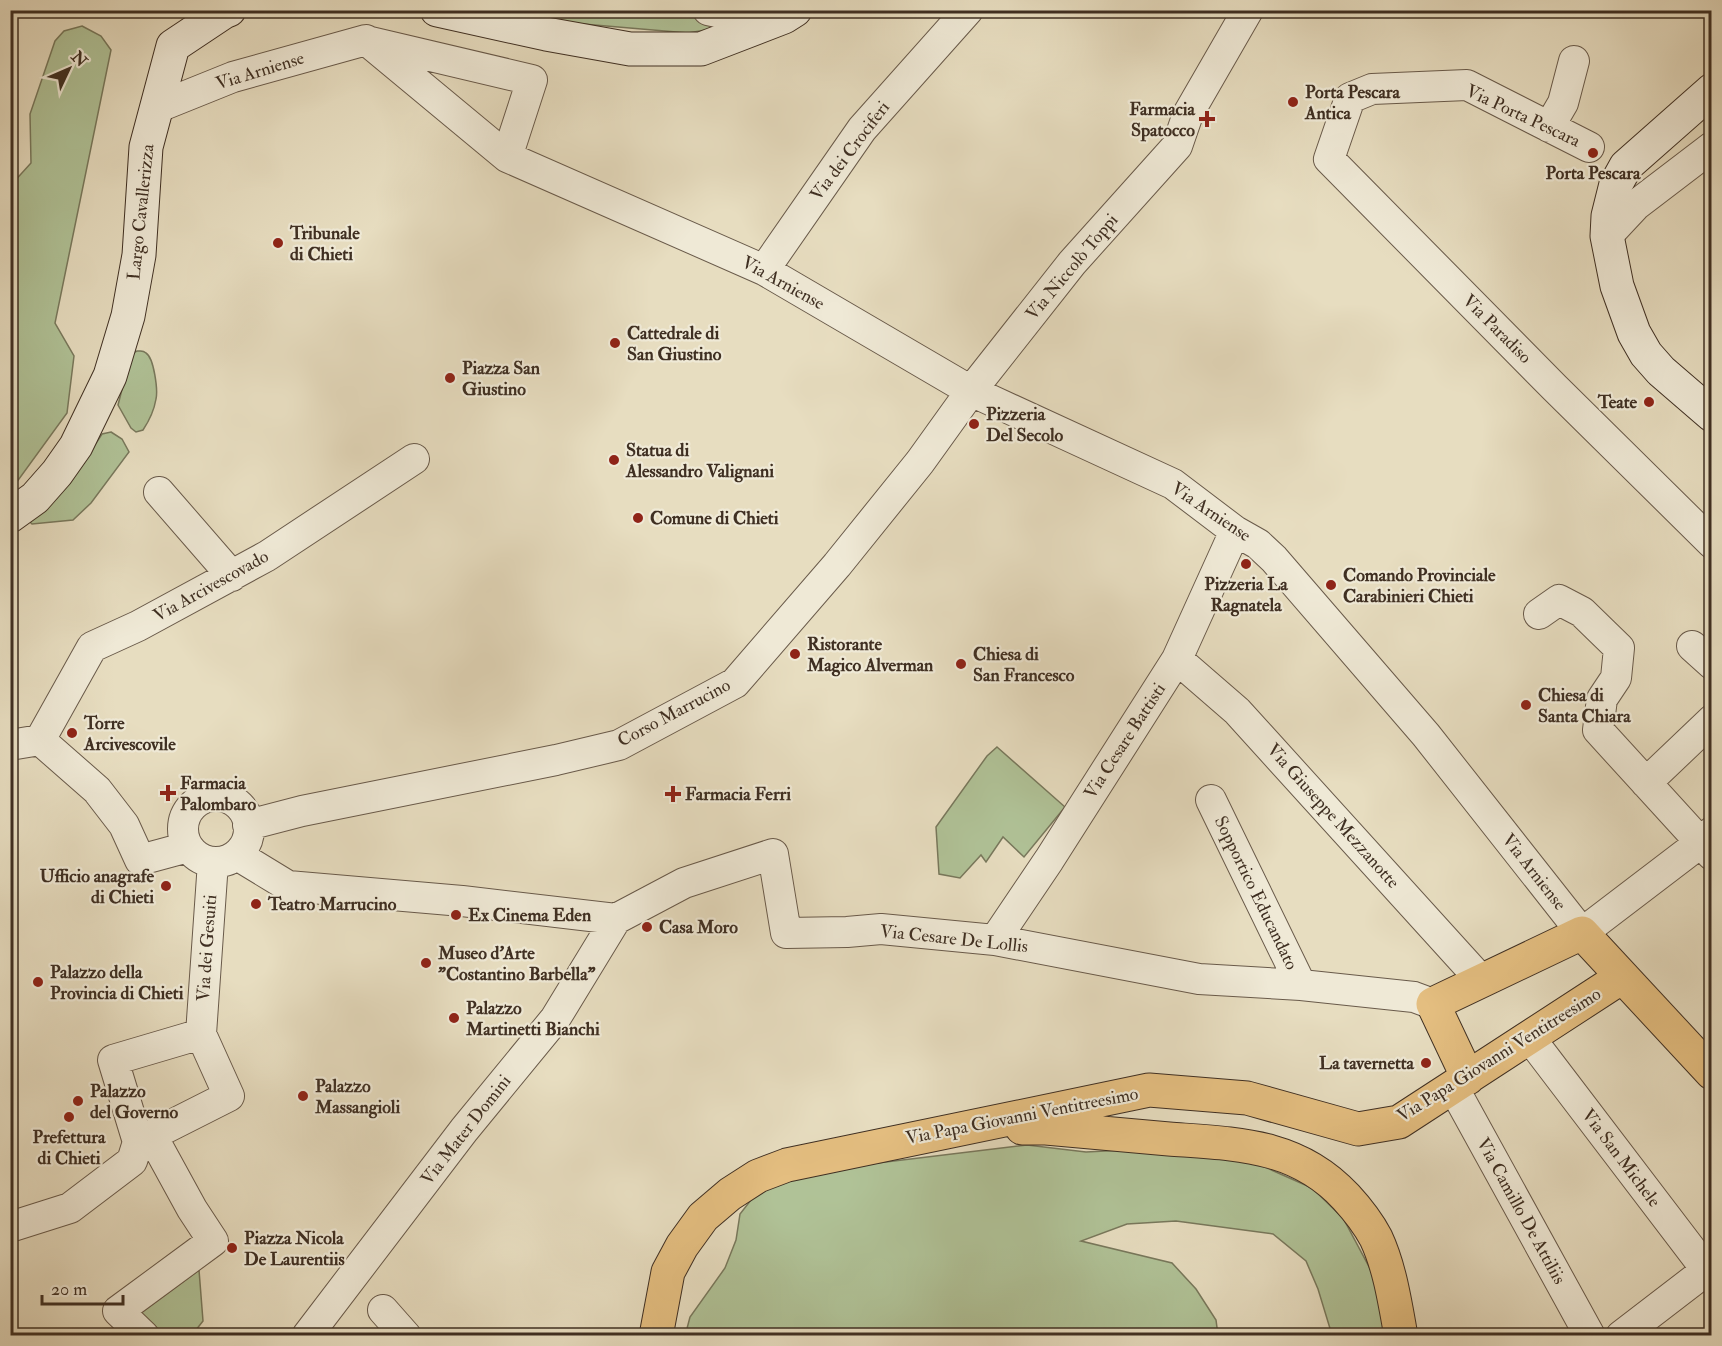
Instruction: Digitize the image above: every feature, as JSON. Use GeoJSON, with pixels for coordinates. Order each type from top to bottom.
{"type":"FeatureCollection","features":[{"type":"Feature","properties":{"kind":"main road","name":"Via Arniense"},"geometry":{"type":"LineString","coordinates":[[1582,933],[1712,1073]]}},
{"type":"Feature","properties":{"kind":"main road"},"geometry":{"type":"LineString","coordinates":[[1460,1083],[1433,1004],[1582,933]]}},
{"type":"Feature","properties":{"kind":"main road","name":"Via Papa Giovanni Ventitreesimo"},"geometry":{"type":"LineString","coordinates":[[656,1335],[668,1272],[682,1246],[703,1217],[730,1194],[758,1176],[787,1165],[1149,1090],[1247,1098],[1358,1130],[1399,1122],[1622,977]]}},
{"type":"Feature","properties":{"kind":"main road"},"geometry":{"type":"LineString","coordinates":[[966,1127],[1046,1128],[1262,1148],[1312,1168],[1334,1184],[1359,1211],[1376,1238],[1387,1269],[1401,1335]]}},
{"type":"Feature","properties":{"kind":"street","name":"Largo Cavallerizza"},"geometry":{"type":"LineString","coordinates":[[10,516],[35,498],[57,473],[76,446],[110,376],[128,316],[140,255],[146,147],[173,46],[229,10]]}},
{"type":"Feature","properties":{"kind":"street"},"geometry":{"type":"LineString","coordinates":[[437,10],[546,34],[630,49],[701,49],[784,17],[795,10]]}},
{"type":"Feature","properties":{"kind":"street"},"geometry":{"type":"LineString","coordinates":[[708,10],[749,19],[759,27]]}},
{"type":"Feature","properties":{"kind":"street","name":"Via dei Crociferi"},"geometry":{"type":"LineString","coordinates":[[764,270],[862,129],[968,10]]}},
{"type":"Feature","properties":{"kind":"street","name":"Via Niccolò Toppi"},"geometry":{"type":"LineString","coordinates":[[971,391],[1072,263],[1177,146],[1188,114],[1248,10]]}},
{"type":"Feature","properties":{"kind":"street","name":"Via Arniense"},"geometry":{"type":"LineString","coordinates":[[366,40],[507,157],[764,270],[971,391],[1173,484],[1234,531],[1258,544],[1274,559],[1426,735],[1582,933]]}},
{"type":"Feature","properties":{"kind":"street","name":"Via Arniense"},"geometry":{"type":"LineString","coordinates":[[156,108],[233,76],[366,40],[532,80],[507,157]]}},
{"type":"Feature","properties":{"kind":"street"},"geometry":{"type":"LineString","coordinates":[[1549,127],[1563,103],[1574,61]]}},
{"type":"Feature","properties":{"kind":"street","name":"Via Porta Pescara"},"geometry":{"type":"LineString","coordinates":[[1350,98],[1372,89],[1467,86],[1626,166]]}},
{"type":"Feature","properties":{"kind":"street"},"geometry":{"type":"LineString","coordinates":[[1712,90],[1626,166],[1616,184],[1608,216],[1607,236],[1617,286],[1634,333],[1646,354],[1661,371],[1712,415]]}},
{"type":"Feature","properties":{"kind":"street","name":"Via Paradiso"},"geometry":{"type":"LineString","coordinates":[[1350,98],[1329,159],[1712,543]]}},
{"type":"Feature","properties":{"kind":"street"},"geometry":{"type":"LineString","coordinates":[[1607,236],[1636,205],[1712,147]]}},
{"type":"Feature","properties":{"kind":"street","name":"Corso Marrucino"},"geometry":{"type":"LineString","coordinates":[[248,825],[302,811],[620,745],[735,683],[837,565],[920,462],[971,391]]}},
{"type":"Feature","properties":{"kind":"street","name":"Via Arcivescovado"},"geometry":{"type":"LineString","coordinates":[[40,740],[92,647],[138,626],[232,576],[296,538],[414,459]]}},
{"type":"Feature","properties":{"kind":"street"},"geometry":{"type":"LineString","coordinates":[[159,492],[232,576]]}},
{"type":"Feature","properties":{"kind":"street","name":"Via Cesare Battisti"},"geometry":{"type":"LineString","coordinates":[[995,939],[1049,860],[1177,659],[1234,531]]}},
{"type":"Feature","properties":{"kind":"street"},"geometry":{"type":"LineString","coordinates":[[1539,614],[1559,600],[1582,612],[1619,648],[1616,678],[1602,699],[1598,730],[1646,783],[1708,843],[1582,933]]}},
{"type":"Feature","properties":{"kind":"street","name":"Via Giuseppe Mezzanotte"},"geometry":{"type":"LineString","coordinates":[[1177,659],[1237,711],[1481,980]]}},
{"type":"Feature","properties":{"kind":"street"},"geometry":{"type":"LineString","coordinates":[[1646,783],[1712,720]]}},
{"type":"Feature","properties":{"kind":"street"},"geometry":{"type":"LineString","coordinates":[[10,745],[40,740],[97,790],[124,825],[140,861],[213,855],[244,846],[248,836],[245,815],[239,806],[220,797],[200,800],[191,807],[185,816],[184,837],[213,855],[288,886],[462,901],[616,919]]}},
{"type":"Feature","properties":{"kind":"street","name":"Sopportico Educandato"},"geometry":{"type":"LineString","coordinates":[[1211,800],[1300,986]]}},
{"type":"Feature","properties":{"kind":"street","name":"Via Cesare De Lollis"},"geometry":{"type":"LineString","coordinates":[[616,919],[684,883],[773,854],[786,933],[881,929],[995,939],[1199,979],[1414,997],[1433,1004]]}},
{"type":"Feature","properties":{"kind":"street","name":"Via dei Gesuiti"},"geometry":{"type":"LineString","coordinates":[[201,1034],[213,855]]}},
{"type":"Feature","properties":{"kind":"street","name":"Via Mater Domini"},"geometry":{"type":"LineString","coordinates":[[307,1335],[464,1130],[555,1019],[616,919]]}},
{"type":"Feature","properties":{"kind":"street"},"geometry":{"type":"LineString","coordinates":[[10,1227],[70,1208],[132,1161],[145,1139],[229,1096],[201,1034],[113,1060],[145,1139],[213,1241],[118,1311],[144,1335]]}},
{"type":"Feature","properties":{"kind":"street","name":"Via San Michele"},"geometry":{"type":"LineString","coordinates":[[1530,1038],[1710,1271]]}},
{"type":"Feature","properties":{"kind":"street","name":"Via Camillo De Attiliis"},"geometry":{"type":"LineString","coordinates":[[1460,1083],[1590,1335]]}},
{"type":"Feature","properties":{"kind":"street"},"geometry":{"type":"LineString","coordinates":[[1621,1335],[1710,1271]]}},
{"type":"Feature","properties":{"kind":"street"},"geometry":{"type":"LineString","coordinates":[[383,1310],[406,1335]]}},
{"type":"Feature","properties":{"kind":"green space"},"geometry":{"type":"Polygon","coordinates":[[[501,11],[773,11],[735,25],[688,33],[548,21],[501,11]]]}},
{"type":"Feature","properties":{"kind":"green space"},"geometry":{"type":"Polygon","coordinates":[[[82,26],[101,36],[111,50],[55,323],[74,356],[67,413],[11,490],[11,185],[31,163],[30,114],[55,41],[64,31],[82,26]]]}},
{"type":"Feature","properties":{"kind":"green space"},"geometry":{"type":"Polygon","coordinates":[[[137,351],[145,352],[149,356],[155,374],[156,395],[151,416],[143,430],[136,432],[131,428],[118,405],[131,354],[137,351]]]}},
{"type":"Feature","properties":{"kind":"green space"},"geometry":{"type":"Polygon","coordinates":[[[111,432],[122,439],[129,452],[91,503],[73,520],[32,524],[30,522],[70,483],[102,434],[111,432]]]}},
{"type":"Feature","properties":{"kind":"green space"},"geometry":{"type":"Polygon","coordinates":[[[997,747],[1065,807],[1024,857],[1003,837],[986,862],[981,855],[960,878],[939,874],[936,827],[987,756],[997,747]]]}},
{"type":"Feature","properties":{"kind":"green space"},"geometry":{"type":"Polygon","coordinates":[[[1027,1145],[1086,1152],[1125,1150],[1251,1161],[1312,1188],[1343,1218],[1374,1276],[1391,1335],[1332,1335],[1318,1289],[1306,1261],[1273,1234],[1176,1221],[1127,1224],[1081,1241],[1172,1263],[1196,1289],[1216,1320],[1218,1335],[685,1336],[690,1317],[725,1268],[736,1240],[740,1214],[758,1191],[828,1169],[1027,1145]]]}},
{"type":"Feature","properties":{"kind":"green space"},"geometry":{"type":"Polygon","coordinates":[[[199,1270],[203,1321],[192,1335],[157,1335],[139,1314],[199,1270]]]}},
{"type":"Feature","properties":{"kind":"place","name":"Porta Pescara Antica"},"geometry":{"type":"Point","coordinates":[1293,102]}},
{"type":"Feature","properties":{"kind":"place","name":"Farmacia Spatocco"},"geometry":{"type":"Point","coordinates":[1207,119]}},
{"type":"Feature","properties":{"kind":"place","name":"Porta Pescara"},"geometry":{"type":"Point","coordinates":[1593,153]}},
{"type":"Feature","properties":{"kind":"place","name":"Tribunale di Chieti"},"geometry":{"type":"Point","coordinates":[278,243]}},
{"type":"Feature","properties":{"kind":"place","name":"Cattedrale di San Giustino"},"geometry":{"type":"Point","coordinates":[615,343]}},
{"type":"Feature","properties":{"kind":"place","name":"Piazza San Giustino"},"geometry":{"type":"Point","coordinates":[450,378]}},
{"type":"Feature","properties":{"kind":"place","name":"Teate"},"geometry":{"type":"Point","coordinates":[1649,402]}},
{"type":"Feature","properties":{"kind":"place","name":"Pizzeria Del Secolo"},"geometry":{"type":"Point","coordinates":[974,424]}},
{"type":"Feature","properties":{"kind":"place","name":"Statua di Alessandro Valignani"},"geometry":{"type":"Point","coordinates":[614,460]}},
{"type":"Feature","properties":{"kind":"place","name":"Comune di Chieti"},"geometry":{"type":"Point","coordinates":[638,518]}},
{"type":"Feature","properties":{"kind":"place","name":"Pizzeria La Ragnatela"},"geometry":{"type":"Point","coordinates":[1246,564]}},
{"type":"Feature","properties":{"kind":"place","name":"Comando Provinciale Carabinieri Chieti"},"geometry":{"type":"Point","coordinates":[1331,585]}},
{"type":"Feature","properties":{"kind":"place","name":"Ristorante Magico Alverman"},"geometry":{"type":"Point","coordinates":[795,654]}},
{"type":"Feature","properties":{"kind":"place","name":"Chiesa di San Francesco"},"geometry":{"type":"Point","coordinates":[961,664]}},
{"type":"Feature","properties":{"kind":"place","name":"Chiesa di Santa Chiara"},"geometry":{"type":"Point","coordinates":[1526,705]}},
{"type":"Feature","properties":{"kind":"place","name":"Torre Arcivescovile"},"geometry":{"type":"Point","coordinates":[72,733]}},
{"type":"Feature","properties":{"kind":"place","name":"Farmacia Palombaro"},"geometry":{"type":"Point","coordinates":[168,793]}},
{"type":"Feature","properties":{"kind":"place","name":"Farmacia Ferri"},"geometry":{"type":"Point","coordinates":[673,794]}},
{"type":"Feature","properties":{"kind":"place","name":"Ufficio anagrafe di Chieti"},"geometry":{"type":"Point","coordinates":[166,886]}},
{"type":"Feature","properties":{"kind":"place","name":"Teatro Marrucino"},"geometry":{"type":"Point","coordinates":[256,904]}},
{"type":"Feature","properties":{"kind":"place","name":"Ex Cinema Eden"},"geometry":{"type":"Point","coordinates":[456,915]}},
{"type":"Feature","properties":{"kind":"place","name":"Casa Moro"},"geometry":{"type":"Point","coordinates":[647,927]}},
{"type":"Feature","properties":{"kind":"place","name":"Museo d'Arte \"Costantino Barbella\""},"geometry":{"type":"Point","coordinates":[426,963]}},
{"type":"Feature","properties":{"kind":"place","name":"Palazzo della Provincia di Chieti"},"geometry":{"type":"Point","coordinates":[38,982]}},
{"type":"Feature","properties":{"kind":"place","name":"Palazzo Martinetti Bianchi"},"geometry":{"type":"Point","coordinates":[454,1018]}},
{"type":"Feature","properties":{"kind":"place","name":"La tavernetta"},"geometry":{"type":"Point","coordinates":[1426,1063]}},
{"type":"Feature","properties":{"kind":"place","name":"Palazzo Massangioli"},"geometry":{"type":"Point","coordinates":[303,1096]}},
{"type":"Feature","properties":{"kind":"place","name":"Palazzo del Governo"},"geometry":{"type":"Point","coordinates":[78,1101]}},
{"type":"Feature","properties":{"kind":"place","name":"Prefettura di Chieti"},"geometry":{"type":"Point","coordinates":[69,1117]}},
{"type":"Feature","properties":{"kind":"place","name":"Piazza Nicola De Laurentiis"},"geometry":{"type":"Point","coordinates":[232,1248]}}]}
